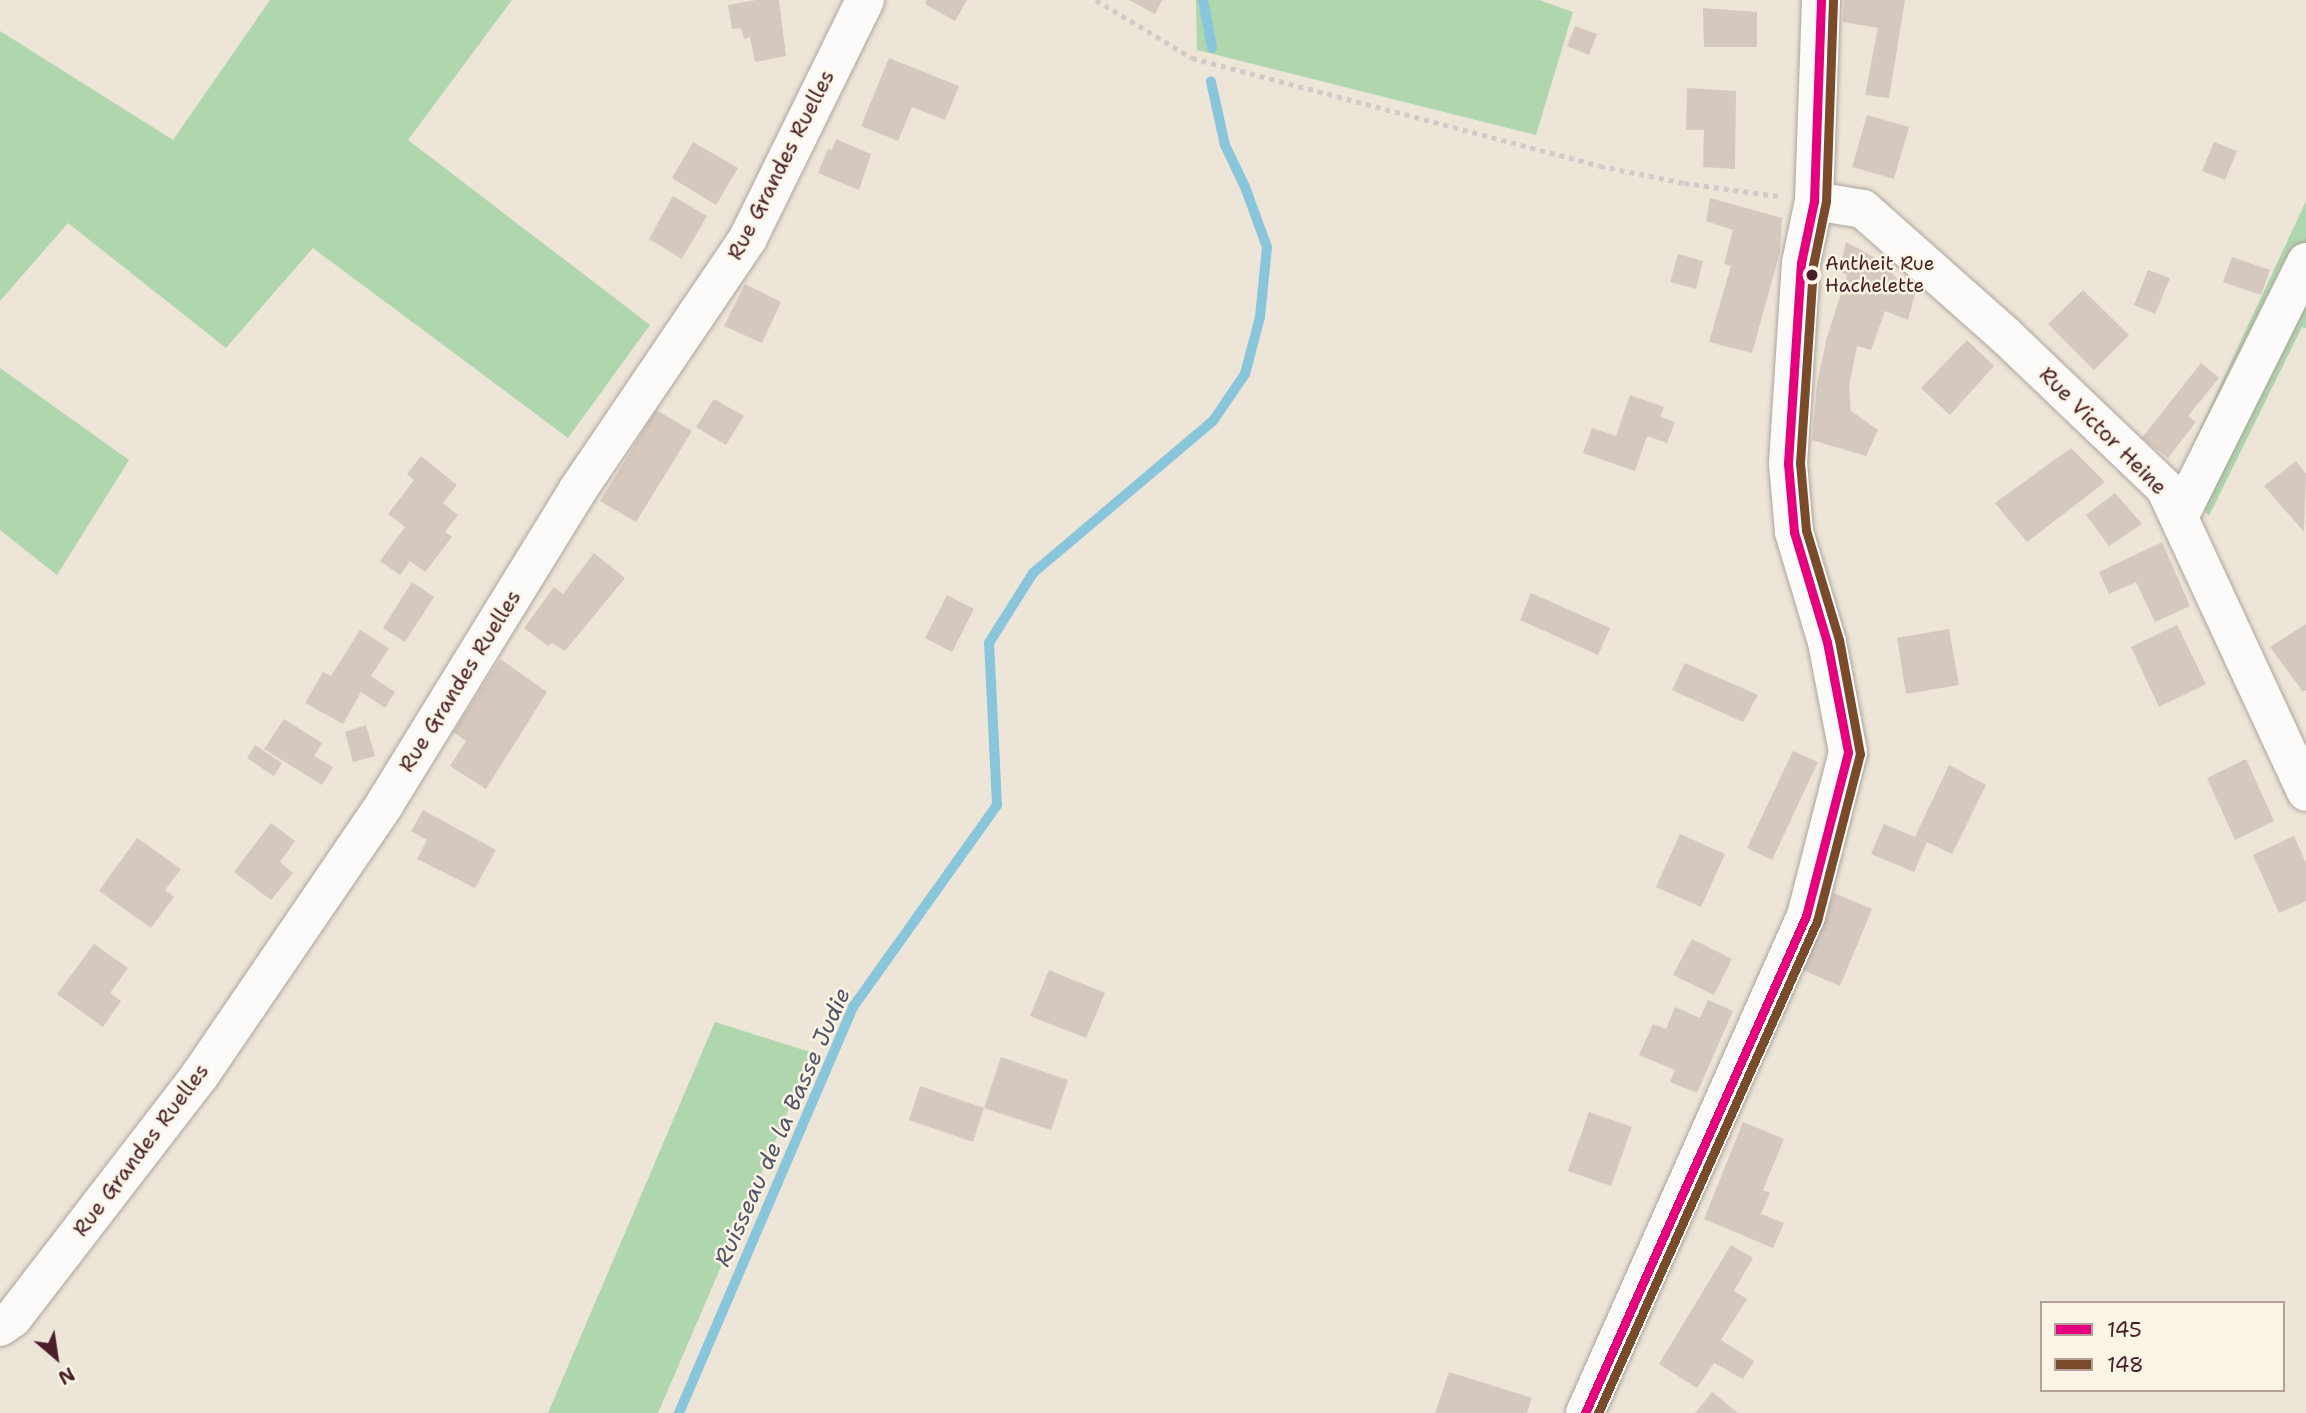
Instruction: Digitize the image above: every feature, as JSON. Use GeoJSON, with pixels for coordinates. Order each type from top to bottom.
{"type":"FeatureCollection","features":[{"type":"Feature","properties":{"kind":"street","name":"Rue Grandes Ruelles"},"geometry":{"type":"LineString","coordinates":[[0,1327],[13,1318],[200,1075],[384,804],[577,491],[748,238],[865,0]]}},
{"type":"Feature","properties":{"kind":"street"},"geometry":{"type":"LineString","coordinates":[[1585,1413],[1806,916],[1848,752],[1827,642],[1794,531],[1788,463],[1801,263],[1814,201],[1821,0]]}},
{"type":"Feature","properties":{"kind":"street","name":"Rue Victor Heine"},"geometry":{"type":"LineString","coordinates":[[1814,201],[1863,209],[2006,336],[2165,488],[2306,792]]}},
{"type":"Feature","properties":{"kind":"street"},"geometry":{"type":"LineString","coordinates":[[2179,517],[2306,262]]}},
{"type":"Feature","properties":{"kind":"path"},"geometry":{"type":"LineString","coordinates":[[1096,0],[1192,58],[1600,166],[1684,183],[1814,201]]}},
{"type":"Feature","properties":{"kind":"green space"},"geometry":{"type":"Polygon","coordinates":[[[270,0],[512,0],[408,140],[650,325],[568,438],[313,248],[226,348],[68,223],[0,301],[0,31],[173,140],[270,0]]]}},
{"type":"Feature","properties":{"kind":"green space"},"geometry":{"type":"Polygon","coordinates":[[[1196,0],[1539,0],[1573,12],[1536,135],[1197,50],[1196,0]]]}},
{"type":"Feature","properties":{"kind":"green space"},"geometry":{"type":"Polygon","coordinates":[[[2306,201],[2306,328],[2302,327],[2209,516],[2178,476],[2306,201]]]}},
{"type":"Feature","properties":{"kind":"green space"},"geometry":{"type":"Polygon","coordinates":[[[0,368],[129,460],[57,575],[0,530],[0,368]]]}},
{"type":"Feature","properties":{"kind":"green space"},"geometry":{"type":"Polygon","coordinates":[[[715,1022],[813,1053],[658,1413],[548,1413],[715,1022]]]}},
{"type":"Feature","properties":{"kind":"building"},"geometry":{"type":"Polygon","coordinates":[[[756,0],[779,0],[786,56],[755,62],[750,37],[744,39],[741,28],[732,29],[728,5],[756,0]]]}},
{"type":"Feature","properties":{"kind":"building"},"geometry":{"type":"Polygon","coordinates":[[[927,0],[967,0],[955,21],[925,4],[927,0]]]}},
{"type":"Feature","properties":{"kind":"building"},"geometry":{"type":"Polygon","coordinates":[[[1129,0],[1162,0],[1155,14],[1129,0]]]}},
{"type":"Feature","properties":{"kind":"building"},"geometry":{"type":"Polygon","coordinates":[[[1844,0],[1905,0],[1889,98],[1865,95],[1878,28],[1843,22],[1844,0]]]}},
{"type":"Feature","properties":{"kind":"building"},"geometry":{"type":"Polygon","coordinates":[[[1703,8],[1757,12],[1757,47],[1704,47],[1703,8]]]}},
{"type":"Feature","properties":{"kind":"building"},"geometry":{"type":"Polygon","coordinates":[[[1575,26],[1597,34],[1589,55],[1567,46],[1575,26]]]}},
{"type":"Feature","properties":{"kind":"building"},"geometry":{"type":"Polygon","coordinates":[[[889,58],[959,86],[945,120],[912,107],[898,141],[861,126],[889,58]]]}},
{"type":"Feature","properties":{"kind":"building"},"geometry":{"type":"Polygon","coordinates":[[[1687,88],[1736,91],[1735,169],[1703,167],[1704,130],[1686,130],[1687,88]]]}},
{"type":"Feature","properties":{"kind":"building"},"geometry":{"type":"Polygon","coordinates":[[[1867,115],[1909,127],[1894,179],[1852,167],[1867,115]]]}},
{"type":"Feature","properties":{"kind":"building"},"geometry":{"type":"Polygon","coordinates":[[[836,139],[871,154],[859,190],[818,173],[828,149],[832,150],[836,139]]]}},
{"type":"Feature","properties":{"kind":"building"},"geometry":{"type":"Polygon","coordinates":[[[693,142],[738,168],[716,205],[672,178],[693,142]]]}},
{"type":"Feature","properties":{"kind":"building"},"geometry":{"type":"Polygon","coordinates":[[[2214,142],[2237,151],[2225,180],[2202,171],[2214,142]]]}},
{"type":"Feature","properties":{"kind":"building"},"geometry":{"type":"Polygon","coordinates":[[[673,196],[707,216],[682,259],[649,239],[673,196]]]}},
{"type":"Feature","properties":{"kind":"building"},"geometry":{"type":"Polygon","coordinates":[[[1710,198],[1782,218],[1780,252],[1752,353],[1709,342],[1731,266],[1724,264],[1733,230],[1706,221],[1710,198]]]}},
{"type":"Feature","properties":{"kind":"building"},"geometry":{"type":"Polygon","coordinates":[[[1846,242],[1874,257],[1898,279],[1916,290],[1908,320],[1885,311],[1871,350],[1857,346],[1849,387],[1851,411],[1878,430],[1866,456],[1812,440],[1817,384],[1827,337],[1847,275],[1839,271],[1846,242]]]}},
{"type":"Feature","properties":{"kind":"building"},"geometry":{"type":"Polygon","coordinates":[[[1678,254],[1703,261],[1696,289],[1670,282],[1678,254]]]}},
{"type":"Feature","properties":{"kind":"building"},"geometry":{"type":"Polygon","coordinates":[[[2232,257],[2270,270],[2261,295],[2223,282],[2232,257]]]}},
{"type":"Feature","properties":{"kind":"building"},"geometry":{"type":"Polygon","coordinates":[[[2148,270],[2170,278],[2155,314],[2134,305],[2148,270]]]}},
{"type":"Feature","properties":{"kind":"building"},"geometry":{"type":"Polygon","coordinates":[[[745,284],[781,302],[762,343],[724,326],[745,284]]]}},
{"type":"Feature","properties":{"kind":"building"},"geometry":{"type":"Polygon","coordinates":[[[2083,290],[2129,335],[2094,370],[2048,324],[2083,290]]]}},
{"type":"Feature","properties":{"kind":"building"},"geometry":{"type":"Polygon","coordinates":[[[1967,340],[1994,366],[1950,415],[1921,388],[1967,340]]]}},
{"type":"Feature","properties":{"kind":"building"},"geometry":{"type":"Polygon","coordinates":[[[2201,363],[2219,378],[2188,416],[2196,422],[2168,458],[2142,438],[2201,363]]]}},
{"type":"Feature","properties":{"kind":"building"},"geometry":{"type":"Polygon","coordinates":[[[1630,395],[1664,407],[1660,417],[1675,422],[1667,443],[1647,436],[1635,471],[1583,453],[1592,428],[1616,436],[1630,395]]]}},
{"type":"Feature","properties":{"kind":"building"},"geometry":{"type":"Polygon","coordinates":[[[714,399],[744,416],[726,445],[696,427],[714,399]]]}},
{"type":"Feature","properties":{"kind":"building"},"geometry":{"type":"Polygon","coordinates":[[[656,410],[692,431],[636,522],[600,501],[656,410]]]}},
{"type":"Feature","properties":{"kind":"building"},"geometry":{"type":"Polygon","coordinates":[[[2071,448],[2105,482],[2027,542],[1995,503],[2071,448]]]}},
{"type":"Feature","properties":{"kind":"building"},"geometry":{"type":"Polygon","coordinates":[[[421,456],[457,485],[443,503],[458,515],[445,532],[452,537],[425,572],[410,561],[400,575],[380,561],[405,527],[388,514],[414,480],[407,474],[421,456]]]}},
{"type":"Feature","properties":{"kind":"building"},"geometry":{"type":"Polygon","coordinates":[[[2296,461],[2306,474],[2304,532],[2264,486],[2296,461]]]}},
{"type":"Feature","properties":{"kind":"building"},"geometry":{"type":"Polygon","coordinates":[[[2115,493],[2142,524],[2109,546],[2086,515],[2115,493]]]}},
{"type":"Feature","properties":{"kind":"building"},"geometry":{"type":"Polygon","coordinates":[[[2162,542],[2190,606],[2155,622],[2136,582],[2109,594],[2099,572],[2162,542]]]}},
{"type":"Feature","properties":{"kind":"building"},"geometry":{"type":"Polygon","coordinates":[[[594,553],[625,578],[565,651],[552,643],[548,646],[524,628],[554,587],[563,594],[594,553]]]}},
{"type":"Feature","properties":{"kind":"building"},"geometry":{"type":"Polygon","coordinates":[[[412,582],[434,597],[405,642],[383,628],[412,582]]]}},
{"type":"Feature","properties":{"kind":"building"},"geometry":{"type":"Polygon","coordinates":[[[1531,593],[1610,628],[1598,655],[1520,620],[1531,593]]]}},
{"type":"Feature","properties":{"kind":"building"},"geometry":{"type":"Polygon","coordinates":[[[947,595],[974,609],[952,652],[925,638],[947,595]]]}},
{"type":"Feature","properties":{"kind":"building"},"geometry":{"type":"Polygon","coordinates":[[[2306,624],[2306,690],[2303,692],[2270,647],[2306,624]]]}},
{"type":"Feature","properties":{"kind":"building"},"geometry":{"type":"Polygon","coordinates":[[[2177,625],[2206,684],[2159,707],[2131,647],[2177,625]]]}},
{"type":"Feature","properties":{"kind":"building"},"geometry":{"type":"Polygon","coordinates":[[[1949,629],[1959,685],[1906,694],[1897,638],[1949,629]]]}},
{"type":"Feature","properties":{"kind":"building"},"geometry":{"type":"Polygon","coordinates":[[[360,630],[389,648],[371,676],[395,692],[385,708],[361,692],[343,724],[305,703],[323,672],[331,676],[360,630]]]}},
{"type":"Feature","properties":{"kind":"building"},"geometry":{"type":"Polygon","coordinates":[[[500,659],[547,692],[486,789],[450,766],[466,741],[453,732],[500,659]]]}},
{"type":"Feature","properties":{"kind":"building"},"geometry":{"type":"Polygon","coordinates":[[[1685,663],[1758,695],[1743,722],[1672,690],[1685,663]]]}},
{"type":"Feature","properties":{"kind":"building"},"geometry":{"type":"Polygon","coordinates":[[[284,719],[322,743],[314,756],[333,767],[322,785],[264,749],[284,719]]]}},
{"type":"Feature","properties":{"kind":"building"},"geometry":{"type":"Polygon","coordinates":[[[366,725],[375,756],[353,762],[345,732],[366,725]]]}},
{"type":"Feature","properties":{"kind":"building"},"geometry":{"type":"Polygon","coordinates":[[[255,745],[282,763],[274,776],[247,758],[255,745]]]}},
{"type":"Feature","properties":{"kind":"building"},"geometry":{"type":"Polygon","coordinates":[[[1793,751],[1818,762],[1772,860],[1747,848],[1793,751]]]}},
{"type":"Feature","properties":{"kind":"building"},"geometry":{"type":"Polygon","coordinates":[[[2246,759],[2274,821],[2235,840],[2207,778],[2246,759]]]}},
{"type":"Feature","properties":{"kind":"building"},"geometry":{"type":"Polygon","coordinates":[[[1949,765],[1986,785],[1952,854],[1927,842],[1914,872],[1871,854],[1884,824],[1915,837],[1949,765]]]}},
{"type":"Feature","properties":{"kind":"building"},"geometry":{"type":"Polygon","coordinates":[[[423,810],[496,850],[475,888],[417,859],[427,840],[411,831],[423,810]]]}},
{"type":"Feature","properties":{"kind":"building"},"geometry":{"type":"Polygon","coordinates":[[[271,823],[295,841],[280,862],[293,873],[271,900],[234,872],[271,823]]]}},
{"type":"Feature","properties":{"kind":"building"},"geometry":{"type":"Polygon","coordinates":[[[1680,834],[1725,854],[1701,907],[1656,887],[1680,834]]]}},
{"type":"Feature","properties":{"kind":"building"},"geometry":{"type":"Polygon","coordinates":[[[2294,836],[2306,863],[2306,901],[2279,913],[2253,855],[2294,836]]]}},
{"type":"Feature","properties":{"kind":"building"},"geometry":{"type":"Polygon","coordinates":[[[137,838],[181,869],[165,890],[174,897],[151,928],[99,891],[137,838]]]}},
{"type":"Feature","properties":{"kind":"building"},"geometry":{"type":"Polygon","coordinates":[[[1834,893],[1872,909],[1840,986],[1802,970],[1834,893]]]}},
{"type":"Feature","properties":{"kind":"building"},"geometry":{"type":"Polygon","coordinates":[[[1692,939],[1732,959],[1714,995],[1673,975],[1692,939]]]}},
{"type":"Feature","properties":{"kind":"building"},"geometry":{"type":"Polygon","coordinates":[[[94,944],[128,968],[110,993],[121,1001],[103,1027],[57,994],[94,944]]]}},
{"type":"Feature","properties":{"kind":"building"},"geometry":{"type":"Polygon","coordinates":[[[1049,970],[1105,993],[1086,1038],[1030,1016],[1049,970]]]}},
{"type":"Feature","properties":{"kind":"building"},"geometry":{"type":"Polygon","coordinates":[[[1708,1000],[1733,1011],[1697,1093],[1670,1082],[1675,1070],[1639,1055],[1653,1024],[1666,1029],[1675,1007],[1700,1018],[1708,1000]]]}},
{"type":"Feature","properties":{"kind":"building"},"geometry":{"type":"Polygon","coordinates":[[[1001,1057],[1068,1080],[1051,1130],[984,1108],[1001,1057]]]}},
{"type":"Feature","properties":{"kind":"building"},"geometry":{"type":"Polygon","coordinates":[[[920,1086],[984,1108],[973,1142],[909,1120],[920,1086]]]}},
{"type":"Feature","properties":{"kind":"building"},"geometry":{"type":"Polygon","coordinates":[[[1589,1112],[1632,1127],[1611,1186],[1568,1171],[1589,1112]]]}},
{"type":"Feature","properties":{"kind":"building"},"geometry":{"type":"Polygon","coordinates":[[[1743,1122],[1784,1139],[1763,1190],[1770,1193],[1761,1214],[1784,1223],[1773,1248],[1704,1219],[1743,1122]]]}},
{"type":"Feature","properties":{"kind":"building"},"geometry":{"type":"Polygon","coordinates":[[[1731,1245],[1753,1258],[1734,1291],[1747,1299],[1721,1340],[1754,1361],[1743,1379],[1714,1363],[1697,1388],[1659,1364],[1731,1245]]]}},
{"type":"Feature","properties":{"kind":"building"},"geometry":{"type":"Polygon","coordinates":[[[1449,1372],[1532,1398],[1527,1413],[1435,1413],[1449,1372]]]}},
{"type":"Feature","properties":{"kind":"building"},"geometry":{"type":"Polygon","coordinates":[[[1712,1392],[1738,1413],[1695,1413],[1712,1392]]]}},
{"type":"Feature","properties":{"kind":"waterway","name":"Ruisseau de la Basse Judie"},"geometry":{"type":"LineString","coordinates":[[1203,0],[1212,48]]}},
{"type":"Feature","properties":{"kind":"waterway","name":"Ruisseau de la Basse Judie"},"geometry":{"type":"LineString","coordinates":[[679,1413],[853,1007],[997,805],[989,643],[1033,573],[1213,421],[1245,374],[1260,317],[1267,247],[1245,187],[1225,145],[1211,82]]}},
{"type":"Feature","properties":{"kind":"transit line","name":"145"},"geometry":{"type":"LineString","coordinates":[[1585,1413],[1806,916],[1848,752],[1827,642],[1794,532],[1788,463],[1801,263],[1814,201],[1821,0]]}},
{"type":"Feature","properties":{"kind":"transit line","name":"148"},"geometry":{"type":"LineString","coordinates":[[1598,1413],[1817,921],[1860,754],[1839,640],[1806,530],[1800,463],[1813,265],[1826,201],[1833,0]]}},
{"type":"Feature","properties":{"kind":"place","name":"Antheit Rue Hachelette"},"geometry":{"type":"Point","coordinates":[1812,275]}}]}
